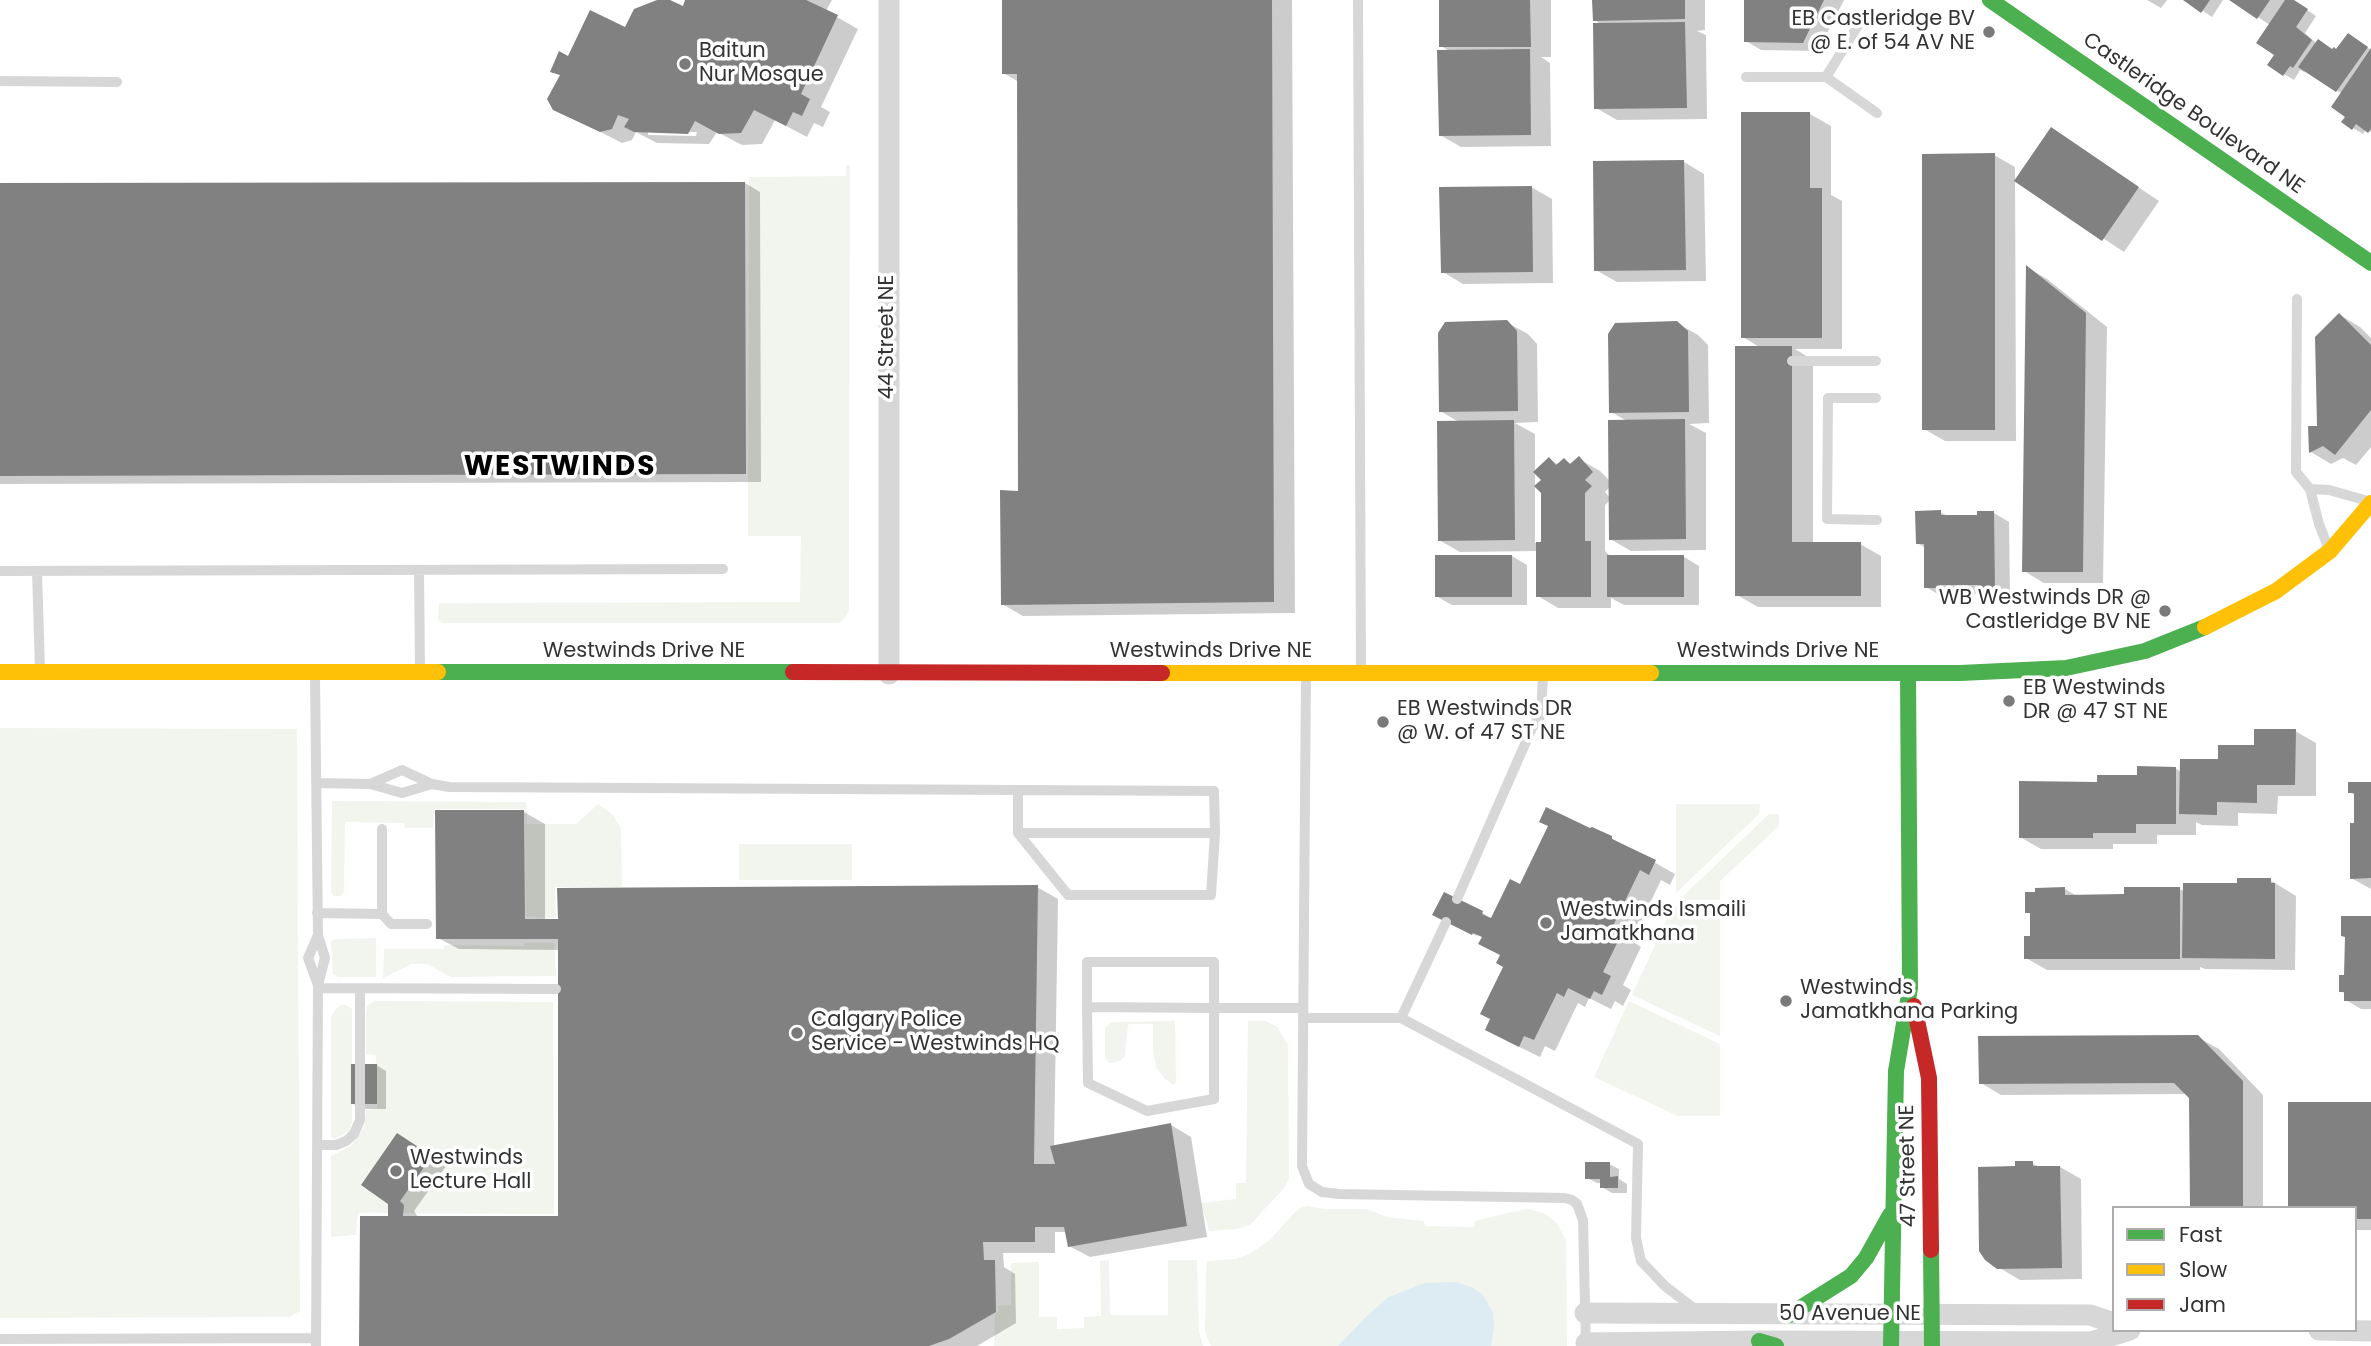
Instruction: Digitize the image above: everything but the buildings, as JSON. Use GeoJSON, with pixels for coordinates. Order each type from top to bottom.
{"type":"FeatureCollection","features":[{"type":"Feature","properties":{"kind":"street","name":"44 Street NE"},"geometry":{"type":"LineString","coordinates":[[888,674],[890,0]]}},
{"type":"Feature","properties":{"kind":"street","name":"Castleridge Boulevard NE"},"geometry":{"type":"LineString","coordinates":[[1990,0],[2371,263]]}},
{"type":"Feature","properties":{"kind":"street","name":"Westwinds Drive NE"},"geometry":{"type":"LineString","coordinates":[[0,672],[1959,673],[2066,668],[2145,652],[2193,633],[2276,592],[2330,551],[2371,502]]}},
{"type":"Feature","properties":{"kind":"street","name":"47 Street NE"},"geometry":{"type":"LineString","coordinates":[[1891,1343],[1896,1071],[1910,988],[1908,673]]}},
{"type":"Feature","properties":{"kind":"street","name":"47 Street NE"},"geometry":{"type":"LineString","coordinates":[[1910,988],[1929,1078],[1932,1343]]}},
{"type":"Feature","properties":{"kind":"street"},"geometry":{"type":"LineString","coordinates":[[1789,1315],[1851,1276],[1866,1258],[1892,1211]]}},
{"type":"Feature","properties":{"kind":"street","name":"50 Avenue NE"},"geometry":{"type":"LineString","coordinates":[[1586,1313],[2090,1315],[2112,1321]]}},
{"type":"Feature","properties":{"kind":"street","name":"50 Avenue NE"},"geometry":{"type":"LineString","coordinates":[[1586,1344],[2091,1342],[2124,1332]]}},
{"type":"Feature","properties":{"kind":"lane"},"geometry":{"type":"LineString","coordinates":[[1358,0],[1361,672]]}},
{"type":"Feature","properties":{"kind":"lane"},"geometry":{"type":"LineString","coordinates":[[1826,77],[1865,14]]}},
{"type":"Feature","properties":{"kind":"lane"},"geometry":{"type":"LineString","coordinates":[[1746,77],[1826,77],[1877,113]]}},
{"type":"Feature","properties":{"kind":"lane"},"geometry":{"type":"LineString","coordinates":[[0,81],[117,82]]}},
{"type":"Feature","properties":{"kind":"lane"},"geometry":{"type":"LineString","coordinates":[[2297,299],[2296,472],[2310,489],[2319,524],[2330,551]]}},
{"type":"Feature","properties":{"kind":"lane"},"geometry":{"type":"LineString","coordinates":[[1792,361],[1876,361]]}},
{"type":"Feature","properties":{"kind":"lane"},"geometry":{"type":"LineString","coordinates":[[1876,398],[1828,398],[1827,519],[1877,520]]}},
{"type":"Feature","properties":{"kind":"lane"},"geometry":{"type":"LineString","coordinates":[[2310,489],[2329,490],[2371,502]]}},
{"type":"Feature","properties":{"kind":"lane"},"geometry":{"type":"LineString","coordinates":[[0,571],[723,569]]}},
{"type":"Feature","properties":{"kind":"lane"},"geometry":{"type":"LineString","coordinates":[[419,570],[420,673]]}},
{"type":"Feature","properties":{"kind":"lane"},"geometry":{"type":"LineString","coordinates":[[37,571],[40,672]]}},
{"type":"Feature","properties":{"kind":"lane"},"geometry":{"type":"LineString","coordinates":[[0,1339],[103,1343],[316,1342],[318,987],[325,958],[318,935],[317,913],[315,671]]}},
{"type":"Feature","properties":{"kind":"lane"},"geometry":{"type":"LineString","coordinates":[[1457,899],[1532,728],[1541,715],[1543,672]]}},
{"type":"Feature","properties":{"kind":"lane"},"geometry":{"type":"LineString","coordinates":[[1306,673],[1302,1166],[1309,1184],[1322,1192],[1339,1194],[1551,1197],[1572,1200],[1577,1204],[1583,1220],[1586,1344]]}},
{"type":"Feature","properties":{"kind":"lane"},"geometry":{"type":"LineString","coordinates":[[370,784],[402,770],[432,784],[463,787],[1214,791],[1215,833],[1211,895],[1068,895],[1018,833],[1018,790]]}},
{"type":"Feature","properties":{"kind":"lane"},"geometry":{"type":"LineString","coordinates":[[316,783],[370,784],[402,793],[432,784]]}},
{"type":"Feature","properties":{"kind":"lane"},"geometry":{"type":"LineString","coordinates":[[382,830],[382,914],[391,924],[427,924]]}},
{"type":"Feature","properties":{"kind":"lane"},"geometry":{"type":"LineString","coordinates":[[1018,833],[1215,833]]}},
{"type":"Feature","properties":{"kind":"lane"},"geometry":{"type":"LineString","coordinates":[[317,913],[382,914]]}},
{"type":"Feature","properties":{"kind":"lane"},"geometry":{"type":"LineString","coordinates":[[1401,1018],[1446,922]]}},
{"type":"Feature","properties":{"kind":"lane"},"geometry":{"type":"LineString","coordinates":[[1087,962],[1214,962],[1214,1099],[1147,1111],[1088,1083],[1087,1007],[1087,962]]}},
{"type":"Feature","properties":{"kind":"lane"},"geometry":{"type":"LineString","coordinates":[[318,987],[556,989]]}},
{"type":"Feature","properties":{"kind":"lane"},"geometry":{"type":"LineString","coordinates":[[317,1146],[336,1145],[345,1141],[354,1134],[360,1120],[360,989]]}},
{"type":"Feature","properties":{"kind":"lane"},"geometry":{"type":"LineString","coordinates":[[1087,1007],[1214,1007],[1401,1018],[1638,1144],[1636,1238],[1641,1261],[1665,1286],[1700,1314]]}},
{"type":"Feature","properties":{"kind":"shaded area"},"geometry":{"type":"Polygon","coordinates":[[[846,165],[850,165],[849,610],[845,618],[839,623],[442,623],[438,619],[439,603],[800,602],[801,536],[748,536],[749,177],[846,176],[846,165]]]}},
{"type":"Feature","properties":{"kind":"shaded area"},"geometry":{"type":"Polygon","coordinates":[[[0,728],[297,729],[300,1311],[289,1317],[0,1318],[0,728]]]}},
{"type":"Feature","properties":{"kind":"shaded area"},"geometry":{"type":"Polygon","coordinates":[[[332,801],[526,802],[527,824],[576,824],[598,804],[613,815],[621,829],[622,887],[555,887],[556,918],[526,917],[525,809],[434,809],[433,828],[405,828],[404,823],[345,822],[344,891],[341,896],[334,896],[331,892],[332,801]]]}},
{"type":"Feature","properties":{"kind":"shaded area"},"geometry":{"type":"Polygon","coordinates":[[[1676,804],[1760,804],[1759,814],[1676,893],[1676,804]]]}},
{"type":"Feature","properties":{"kind":"shaded area"},"geometry":{"type":"Polygon","coordinates":[[[1769,814],[1779,814],[1779,826],[1720,881],[1720,900],[1679,900],[1769,814]]]}},
{"type":"Feature","properties":{"kind":"shaded area"},"geometry":{"type":"Polygon","coordinates":[[[739,844],[852,844],[852,880],[739,880],[739,844]]]}},
{"type":"Feature","properties":{"kind":"shaded area"},"geometry":{"type":"Polygon","coordinates":[[[1673,906],[1720,907],[1720,1036],[1632,995],[1673,906]]]}},
{"type":"Feature","properties":{"kind":"shaded area"},"geometry":{"type":"Polygon","coordinates":[[[376,938],[376,977],[338,977],[333,974],[331,941],[376,938]]]}},
{"type":"Feature","properties":{"kind":"shaded area"},"geometry":{"type":"Polygon","coordinates":[[[524,943],[554,943],[556,976],[451,977],[427,964],[411,964],[383,978],[384,949],[444,949],[444,945],[524,946],[524,943]]]}},
{"type":"Feature","properties":{"kind":"shaded area"},"geometry":{"type":"Polygon","coordinates":[[[375,1001],[553,1002],[554,1214],[358,1213],[356,1235],[331,1237],[331,1156],[351,1146],[364,1128],[366,1110],[377,1109],[376,1055],[366,1054],[367,1006],[375,1001]]]}},
{"type":"Feature","properties":{"kind":"shaded area"},"geometry":{"type":"Polygon","coordinates":[[[1629,1001],[1720,1044],[1720,1116],[1678,1116],[1594,1077],[1629,1001]]]}},
{"type":"Feature","properties":{"kind":"shaded area"},"geometry":{"type":"Polygon","coordinates":[[[341,1005],[352,1009],[352,1122],[349,1131],[334,1139],[331,1137],[331,1018],[341,1005]]]}},
{"type":"Feature","properties":{"kind":"shaded area"},"geometry":{"type":"Polygon","coordinates":[[[1175,1021],[1176,1082],[1173,1085],[1156,1067],[1153,1024],[1128,1024],[1125,1056],[1113,1063],[1109,1063],[1105,1057],[1105,1028],[1111,1022],[1175,1021]]]}},
{"type":"Feature","properties":{"kind":"shaded area"},"geometry":{"type":"Polygon","coordinates":[[[1248,1021],[1266,1021],[1277,1027],[1288,1045],[1289,1178],[1285,1187],[1251,1224],[1238,1229],[1209,1231],[1201,1203],[1236,1199],[1236,1183],[1246,1183],[1248,1021]]]}},
{"type":"Feature","properties":{"kind":"shaded area"},"geometry":{"type":"Polygon","coordinates":[[[1308,1206],[1324,1209],[1366,1209],[1387,1217],[1424,1221],[1425,1226],[1474,1227],[1475,1221],[1530,1209],[1545,1214],[1556,1222],[1566,1240],[1567,1346],[1211,1346],[1205,1332],[1208,1261],[1236,1259],[1251,1253],[1270,1240],[1294,1213],[1308,1206]]]}},
{"type":"Feature","properties":{"kind":"shaded area"},"geometry":{"type":"Polygon","coordinates":[[[1109,1260],[1110,1315],[1168,1315],[1168,1260],[1197,1260],[1199,1332],[1203,1346],[994,1346],[995,1315],[999,1310],[997,1306],[1011,1305],[1011,1263],[1039,1262],[1039,1317],[1057,1317],[1057,1329],[1084,1328],[1084,1317],[1101,1316],[1100,1261],[1109,1260]]]}},
{"type":"Feature","properties":{"kind":"shaded area"},"geometry":{"type":"Polygon","coordinates":[[[1456,1282],[1483,1295],[1493,1313],[1491,1346],[1338,1346],[1387,1298],[1424,1283],[1456,1282]]]}},
{"type":"Feature","properties":{"kind":"traffic: fast"},"geometry":{"type":"LineString","coordinates":[[1990,0],[2371,263]]}},
{"type":"Feature","properties":{"kind":"traffic: fast"},"geometry":{"type":"LineString","coordinates":[[1651,673],[1960,673],[2066,668],[2145,651],[2205,627]]}},
{"type":"Feature","properties":{"kind":"traffic: fast"},"geometry":{"type":"LineString","coordinates":[[438,672],[793,672]]}},
{"type":"Feature","properties":{"kind":"traffic: fast"},"geometry":{"type":"LineString","coordinates":[[1891,1346],[1896,1071],[1910,988],[1908,673]]}},
{"type":"Feature","properties":{"kind":"traffic: fast"},"geometry":{"type":"LineString","coordinates":[[1789,1315],[1851,1276],[1866,1258],[1890,1215]]}},
{"type":"Feature","properties":{"kind":"traffic: fast"},"geometry":{"type":"LineString","coordinates":[[1931,1250],[1932,1346]]}},
{"type":"Feature","properties":{"kind":"traffic: fast"},"geometry":{"type":"LineString","coordinates":[[1759,1341],[1776,1346]]}},
{"type":"Feature","properties":{"kind":"traffic: slow"},"geometry":{"type":"LineString","coordinates":[[2205,627],[2276,591],[2330,551],[2371,503]]}},
{"type":"Feature","properties":{"kind":"traffic: slow"},"geometry":{"type":"LineString","coordinates":[[0,672],[438,672]]}},
{"type":"Feature","properties":{"kind":"traffic: slow"},"geometry":{"type":"LineString","coordinates":[[1162,673],[1651,673]]}},
{"type":"Feature","properties":{"kind":"traffic: jam"},"geometry":{"type":"LineString","coordinates":[[793,672],[1162,673]]}},
{"type":"Feature","properties":{"kind":"traffic: jam"},"geometry":{"type":"LineString","coordinates":[[1914,1006],[1929,1078],[1931,1250]]}},
{"type":"Feature","properties":{"kind":"place","name":"EB Castleridge BV @ E. of 54 AV NE"},"geometry":{"type":"Point","coordinates":[1989,32]}},
{"type":"Feature","properties":{"kind":"place","name":"Baitun Nur Mosque"},"geometry":{"type":"Point","coordinates":[685,64]}},
{"type":"Feature","properties":{"kind":"place","name":"WB Westwinds DR @ Castleridge BV NE"},"geometry":{"type":"Point","coordinates":[2165,611]}},
{"type":"Feature","properties":{"kind":"place","name":"EB Westwinds DR @ 47 ST NE"},"geometry":{"type":"Point","coordinates":[2009,701]}},
{"type":"Feature","properties":{"kind":"place","name":"EB Westwinds DR @ W. of 47 ST NE"},"geometry":{"type":"Point","coordinates":[1383,722]}},
{"type":"Feature","properties":{"kind":"place","name":"Westwinds Ismaili Jamatkhana"},"geometry":{"type":"Point","coordinates":[1546,923]}},
{"type":"Feature","properties":{"kind":"place","name":"Westwinds Jamatkhana Parking"},"geometry":{"type":"Point","coordinates":[1786,1001]}},
{"type":"Feature","properties":{"kind":"place","name":"Calgary Police Service - Westwinds HQ"},"geometry":{"type":"Point","coordinates":[797,1033]}},
{"type":"Feature","properties":{"kind":"place","name":"Westwinds Lecture Hall"},"geometry":{"type":"Point","coordinates":[396,1171]}},
{"type":"Feature","properties":{"kind":"district","name":"WESTWINDS"},"geometry":{"type":"Point","coordinates":[560,468]}}]}
